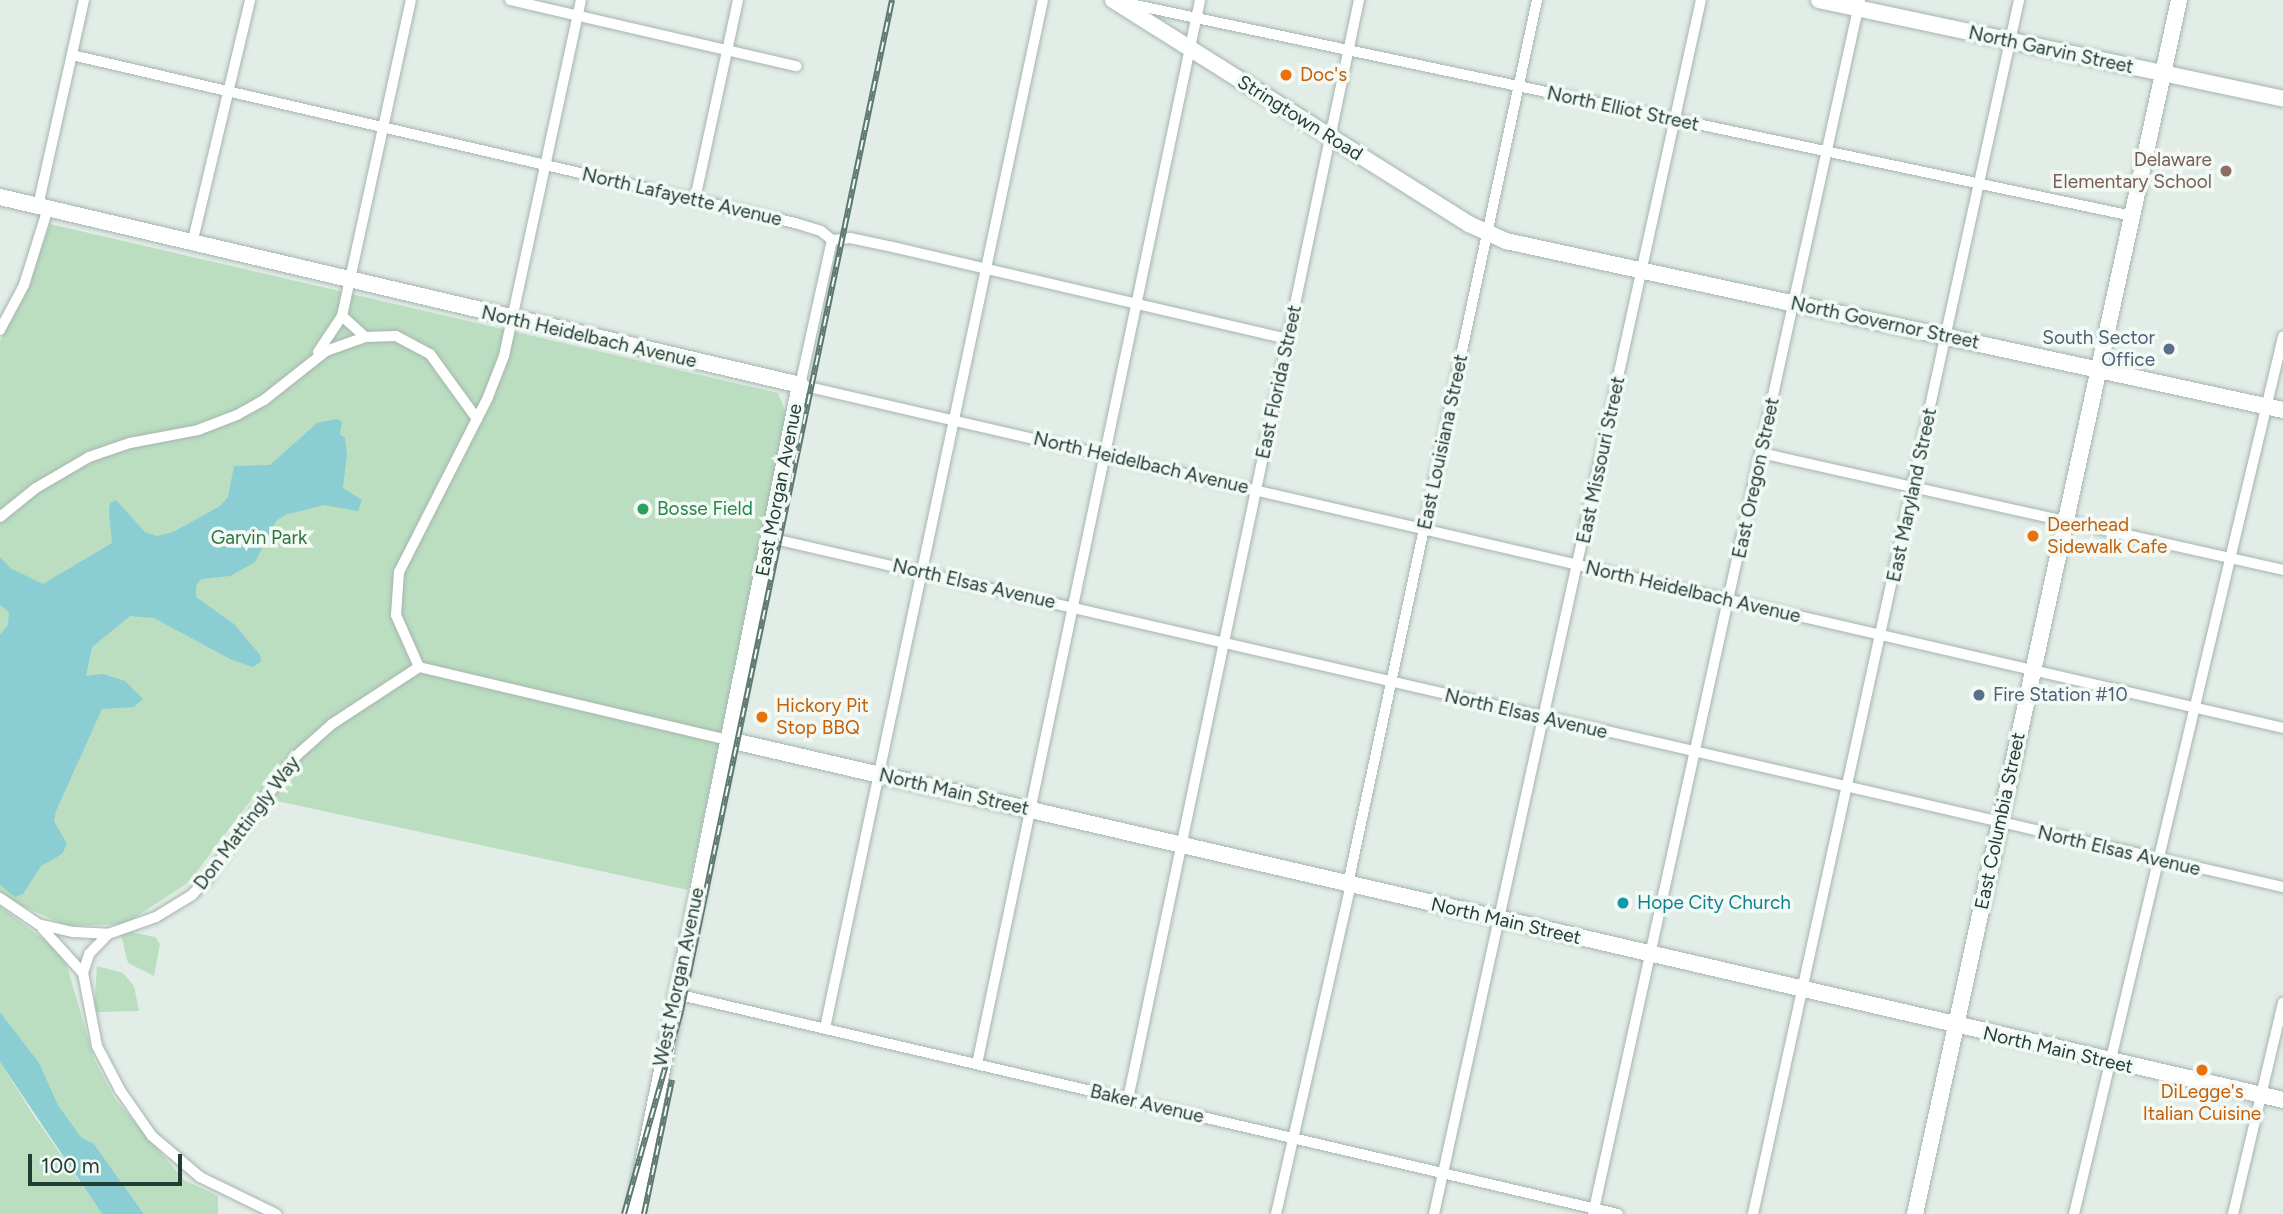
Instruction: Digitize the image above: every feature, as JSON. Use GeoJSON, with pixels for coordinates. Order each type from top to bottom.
{"type":"FeatureCollection","features":[{"type":"Feature","properties":{"kind":"street"},"geometry":{"type":"LineString","coordinates":[[0,330],[24,285],[43,207],[84,0]]}},
{"type":"Feature","properties":{"kind":"street"},"geometry":{"type":"LineString","coordinates":[[192,244],[250,0]]}},
{"type":"Feature","properties":{"kind":"street"},"geometry":{"type":"LineString","coordinates":[[0,516],[89,457],[130,443],[198,430],[237,415],[264,400],[309,362],[342,317],[411,0]]}},
{"type":"Feature","properties":{"kind":"street"},"geometry":{"type":"LineString","coordinates":[[510,0],[796,65]]}},
{"type":"Feature","properties":{"kind":"street"},"geometry":{"type":"LineString","coordinates":[[581,0],[514,320],[497,376],[399,572],[396,615],[419,667],[729,740]]}},
{"type":"Feature","properties":{"kind":"street"},"geometry":{"type":"LineString","coordinates":[[695,199],[738,0]]}},
{"type":"Feature","properties":{"kind":"street"},"geometry":{"type":"LineString","coordinates":[[825,1028],[1043,0]]}},
{"type":"Feature","properties":{"kind":"street","name":"North Elliot Street"},"geometry":{"type":"LineString","coordinates":[[1114,0],[2132,216]]}},
{"type":"Feature","properties":{"kind":"street","name":"Stringtown Road"},"geometry":{"type":"LineString","coordinates":[[1114,0],[1330,138],[1487,233]]}},
{"type":"Feature","properties":{"kind":"street"},"geometry":{"type":"LineString","coordinates":[[978,1064],[1200,0]]}},
{"type":"Feature","properties":{"kind":"street","name":"East Florida Street"},"geometry":{"type":"LineString","coordinates":[[1128,1099],[1359,0]]}},
{"type":"Feature","properties":{"kind":"street","name":"East Louisiana Street"},"geometry":{"type":"LineString","coordinates":[[1276,1214],[1350,885],[1537,0]]}},
{"type":"Feature","properties":{"kind":"street","name":"East Missouri Street"},"geometry":{"type":"LineString","coordinates":[[1434,1214],[1501,920],[1701,0]]}},
{"type":"Feature","properties":{"kind":"street","name":"North Garvin Street"},"geometry":{"type":"LineString","coordinates":[[1819,0],[1859,4],[2010,41],[2283,99]]}},
{"type":"Feature","properties":{"kind":"street","name":"East Maryland Street"},"geometry":{"type":"LineString","coordinates":[[1754,1214],[2020,0]]}},
{"type":"Feature","properties":{"kind":"street","name":"East Columbia Street"},"geometry":{"type":"LineString","coordinates":[[1915,1214],[2179,0]]}},
{"type":"Feature","properties":{"kind":"street","name":"East Oregon Street"},"geometry":{"type":"LineString","coordinates":[[1594,1211],[1859,4]]}},
{"type":"Feature","properties":{"kind":"street","name":"North Lafayette Avenue"},"geometry":{"type":"LineString","coordinates":[[72,55],[695,199],[821,231],[832,240],[850,238],[1288,339]]}},
{"type":"Feature","properties":{"kind":"street","name":"North Heidelbach Avenue"},"geometry":{"type":"LineString","coordinates":[[0,197],[514,320],[1106,453],[1578,566],[2283,728]]}},
{"type":"Feature","properties":{"kind":"street","name":"North Governor Street"},"geometry":{"type":"LineString","coordinates":[[1487,233],[1517,244],[2283,410]]}},
{"type":"Feature","properties":{"kind":"street","name":"East Morgan Avenue"},"geometry":{"type":"LineString","coordinates":[[729,740],[832,240]]}},
{"type":"Feature","properties":{"kind":"street"},"geometry":{"type":"LineString","coordinates":[[342,317],[365,337]]}},
{"type":"Feature","properties":{"kind":"street"},"geometry":{"type":"LineString","coordinates":[[309,362],[365,337],[396,336],[430,354],[477,419]]}},
{"type":"Feature","properties":{"kind":"street"},"geometry":{"type":"LineString","coordinates":[[2074,1214],[2283,337]]}},
{"type":"Feature","properties":{"kind":"street"},"geometry":{"type":"LineString","coordinates":[[1762,453],[2283,569]]}},
{"type":"Feature","properties":{"kind":"street","name":"North Elsas Avenue"},"geometry":{"type":"LineString","coordinates":[[770,538],[1999,824],[2283,887]]}},
{"type":"Feature","properties":{"kind":"street","name":"Don Mattingly Way"},"geometry":{"type":"LineString","coordinates":[[0,898],[38,924],[108,934],[149,921],[192,895],[296,756],[332,724],[419,667]]}},
{"type":"Feature","properties":{"kind":"street","name":"North Main Street"},"geometry":{"type":"LineString","coordinates":[[729,740],[1652,956],[2283,1100]]}},
{"type":"Feature","properties":{"kind":"street","name":"West Morgan Avenue"},"geometry":{"type":"LineString","coordinates":[[633,1214],[729,740]]}},
{"type":"Feature","properties":{"kind":"street"},"geometry":{"type":"LineString","coordinates":[[38,924],[83,973]]}},
{"type":"Feature","properties":{"kind":"street"},"geometry":{"type":"LineString","coordinates":[[108,934],[89,954],[83,973],[97,1046],[124,1097],[152,1136],[201,1177],[276,1214]]}},
{"type":"Feature","properties":{"kind":"street","name":"Baker Avenue"},"geometry":{"type":"LineString","coordinates":[[676,994],[1444,1173],[1594,1211],[1618,1214]]}},
{"type":"Feature","properties":{"kind":"street"},"geometry":{"type":"LineString","coordinates":[[2233,1214],[2283,1003]]}},
{"type":"Feature","properties":{"kind":"green space","name":"Garvin Park"},"geometry":{"type":"Polygon","coordinates":[[[50,224],[778,393],[788,418],[688,890],[254,796],[189,882],[125,924],[68,926],[9,900],[0,892],[0,341],[24,297],[50,224]]]}},
{"type":"Feature","properties":{"kind":"green space"},"geometry":{"type":"Polygon","coordinates":[[[0,906],[56,949],[67,966],[94,1059],[115,1099],[184,1180],[218,1196],[218,1214],[144,1214],[94,1144],[81,1137],[58,1105],[38,1063],[0,1012],[0,906]]]}},
{"type":"Feature","properties":{"kind":"green space"},"geometry":{"type":"Polygon","coordinates":[[[131,932],[155,937],[160,944],[154,976],[128,963],[121,935],[131,932]]]}},
{"type":"Feature","properties":{"kind":"green space"},"geometry":{"type":"Polygon","coordinates":[[[97,966],[123,973],[134,986],[139,1011],[97,1012],[94,1009],[97,966]]]}},
{"type":"Feature","properties":{"kind":"green space"},"geometry":{"type":"Polygon","coordinates":[[[0,1062],[32,1113],[102,1214],[0,1214],[0,1062]]]}},
{"type":"Feature","properties":{"kind":"water"},"geometry":{"type":"Polygon","coordinates":[[[337,419],[342,422],[340,434],[345,438],[347,455],[343,488],[362,500],[358,511],[324,505],[285,515],[276,521],[255,562],[230,576],[201,579],[196,586],[196,597],[234,624],[260,655],[261,662],[252,667],[230,659],[154,618],[130,616],[92,647],[86,676],[103,674],[125,681],[143,699],[134,707],[102,709],[56,811],[54,821],[67,844],[62,854],[41,866],[23,894],[15,897],[0,885],[0,635],[8,625],[9,612],[0,605],[0,557],[10,568],[43,584],[112,543],[109,512],[110,503],[116,500],[145,532],[157,536],[173,532],[220,506],[228,497],[234,466],[270,465],[317,423],[337,419]]]}},
{"type":"Feature","properties":{"kind":"water"},"geometry":{"type":"Polygon","coordinates":[[[0,1012],[39,1063],[58,1105],[81,1137],[94,1144],[144,1214],[102,1214],[0,1062],[0,1012]]]}},
{"type":"Feature","properties":{"kind":"railway"},"geometry":{"type":"LineString","coordinates":[[624,1214],[681,1011],[892,0]]}},
{"type":"Feature","properties":{"kind":"railway"},"geometry":{"type":"LineString","coordinates":[[644,1214],[672,1080]]}},
{"type":"Feature","properties":{"kind":"place","name":"Doc's"},"geometry":{"type":"Point","coordinates":[1286,75]}},
{"type":"Feature","properties":{"kind":"place","name":"Delaware Elementary School"},"geometry":{"type":"Point","coordinates":[2226,171]}},
{"type":"Feature","properties":{"kind":"place","name":"South Sector Office"},"geometry":{"type":"Point","coordinates":[2169,349]}},
{"type":"Feature","properties":{"kind":"place","name":"Bosse Field"},"geometry":{"type":"Point","coordinates":[643,509]}},
{"type":"Feature","properties":{"kind":"place","name":"Deerhead Sidewalk Cafe"},"geometry":{"type":"Point","coordinates":[2033,536]}},
{"type":"Feature","properties":{"kind":"place","name":"Fire Station #10"},"geometry":{"type":"Point","coordinates":[1979,695]}},
{"type":"Feature","properties":{"kind":"place","name":"Hickory Pit Stop BBQ"},"geometry":{"type":"Point","coordinates":[762,717]}},
{"type":"Feature","properties":{"kind":"place","name":"Hope City Church"},"geometry":{"type":"Point","coordinates":[1623,903]}},
{"type":"Feature","properties":{"kind":"place","name":"DiLegge's Italian Cuisine"},"geometry":{"type":"Point","coordinates":[2202,1070]}}]}
